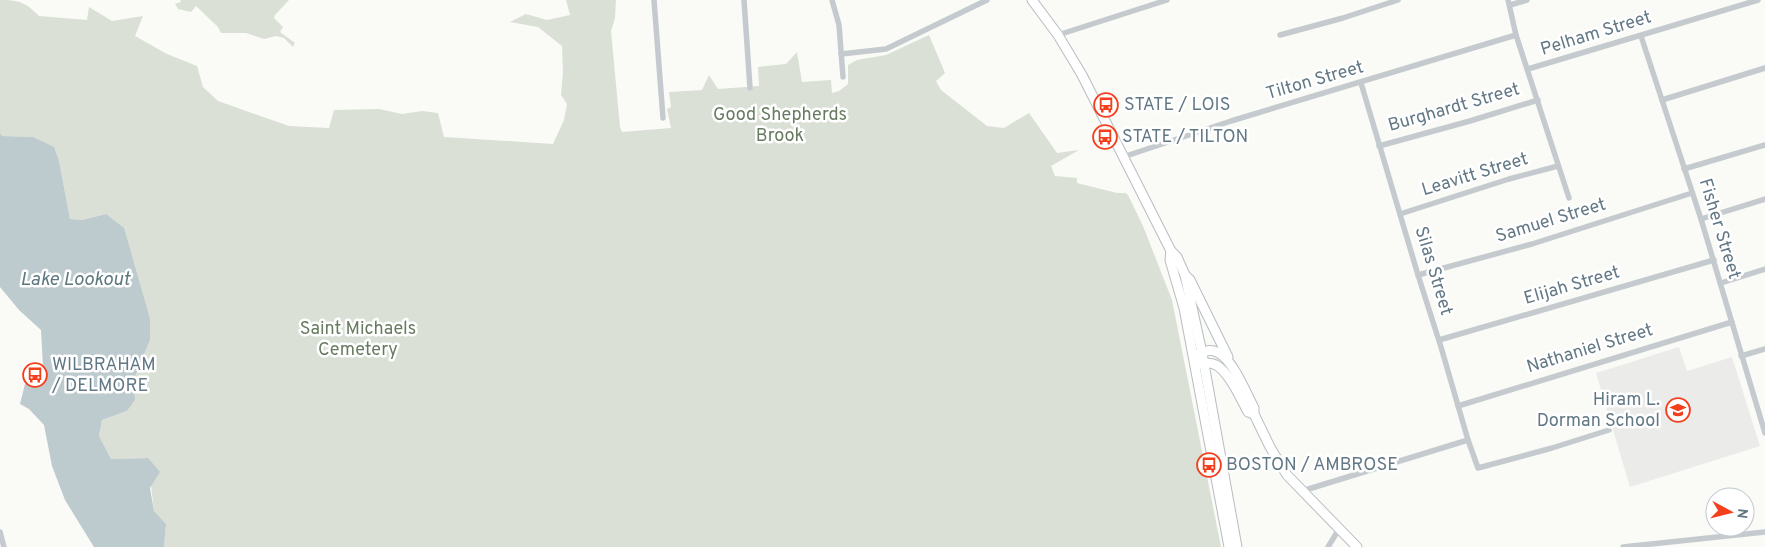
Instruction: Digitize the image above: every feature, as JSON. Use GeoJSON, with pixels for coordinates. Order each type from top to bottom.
{"type":"FeatureCollection","features":[{"type":"Feature","properties":{"kind":"main road"},"geometry":{"type":"LineString","coordinates":[[1032,0],[1058,35],[1082,75],[1185,275],[1202,352],[1237,547]]}},
{"type":"Feature","properties":{"kind":"main road"},"geometry":{"type":"LineString","coordinates":[[1171,251],[1170,260],[1184,308],[1229,547]]}},
{"type":"Feature","properties":{"kind":"main road"},"geometry":{"type":"LineString","coordinates":[[1185,275],[1190,280],[1281,466],[1302,491],[1357,547]]}},
{"type":"Feature","properties":{"kind":"main road"},"geometry":{"type":"LineString","coordinates":[[1193,361],[1202,352],[1215,351],[1220,353],[1231,364]]}},
{"type":"Feature","properties":{"kind":"main road"},"geometry":{"type":"LineString","coordinates":[[1193,361],[1218,366],[1248,412],[1254,414]]}},
{"type":"Feature","properties":{"kind":"street"},"geometry":{"type":"LineString","coordinates":[[654,0],[663,118]]}},
{"type":"Feature","properties":{"kind":"street"},"geometry":{"type":"LineString","coordinates":[[744,0],[750,88]]}},
{"type":"Feature","properties":{"kind":"street"},"geometry":{"type":"LineString","coordinates":[[841,54],[886,49],[987,0]]}},
{"type":"Feature","properties":{"kind":"street"},"geometry":{"type":"LineString","coordinates":[[1058,35],[1167,0]]}},
{"type":"Feature","properties":{"kind":"street"},"geometry":{"type":"LineString","coordinates":[[1280,36],[1398,0]]}},
{"type":"Feature","properties":{"kind":"street"},"geometry":{"type":"LineString","coordinates":[[1527,0],[1509,3],[1516,35],[1569,198]]}},
{"type":"Feature","properties":{"kind":"street","name":"Pelham Street"},"geometry":{"type":"LineString","coordinates":[[1528,69],[1758,0]]}},
{"type":"Feature","properties":{"kind":"street"},"geometry":{"type":"LineString","coordinates":[[833,1],[839,25],[842,78]]}},
{"type":"Feature","properties":{"kind":"street","name":"Tilton Street"},"geometry":{"type":"LineString","coordinates":[[1123,156],[1516,35]]}},
{"type":"Feature","properties":{"kind":"street","name":"Fisher Street"},"geometry":{"type":"LineString","coordinates":[[1641,36],[1714,260],[1765,433]]}},
{"type":"Feature","properties":{"kind":"street"},"geometry":{"type":"LineString","coordinates":[[1662,100],[1765,68]]}},
{"type":"Feature","properties":{"kind":"street","name":"Silas Street"},"geometry":{"type":"LineString","coordinates":[[1361,83],[1478,468],[1609,430]]}},
{"type":"Feature","properties":{"kind":"street","name":"Burghardt Street"},"geometry":{"type":"LineString","coordinates":[[1379,146],[1538,100]]}},
{"type":"Feature","properties":{"kind":"street"},"geometry":{"type":"LineString","coordinates":[[1684,169],[1765,145]]}},
{"type":"Feature","properties":{"kind":"street","name":"Leavitt Street"},"geometry":{"type":"LineString","coordinates":[[1400,214],[1509,179],[1558,166]]}},
{"type":"Feature","properties":{"kind":"street","name":"Samuel Street"},"geometry":{"type":"LineString","coordinates":[[1418,275],[1532,244],[1692,193]]}},
{"type":"Feature","properties":{"kind":"street"},"geometry":{"type":"LineString","coordinates":[[1701,219],[1765,200]]}},
{"type":"Feature","properties":{"kind":"street","name":"Elijah Street"},"geometry":{"type":"LineString","coordinates":[[1439,340],[1714,260]]}},
{"type":"Feature","properties":{"kind":"street"},"geometry":{"type":"LineString","coordinates":[[1721,283],[1765,269]]}},
{"type":"Feature","properties":{"kind":"street","name":"Nathaniel Street"},"geometry":{"type":"LineString","coordinates":[[1458,406],[1732,322]]}},
{"type":"Feature","properties":{"kind":"street"},"geometry":{"type":"LineString","coordinates":[[1741,356],[1765,349]]}},
{"type":"Feature","properties":{"kind":"street"},"geometry":{"type":"LineString","coordinates":[[1302,491],[1468,440]]}},
{"type":"Feature","properties":{"kind":"street"},"geometry":{"type":"LineString","coordinates":[[1328,547],[1338,529]]}},
{"type":"Feature","properties":{"kind":"street"},"geometry":{"type":"LineString","coordinates":[[0,532],[4,547]]}},
{"type":"Feature","properties":{"kind":"street"},"geometry":{"type":"LineString","coordinates":[[1623,547],[1765,532]]}},
{"type":"Feature","properties":{"kind":"shaded area","name":"Hiram L. Dorman School"},"geometry":{"type":"Polygon","coordinates":[[[1679,347],[1687,371],[1732,357],[1760,446],[1630,487],[1596,373],[1679,347]]]}},
{"type":"Feature","properties":{"kind":"green space","name":"Saint Michaels Cemetery"},"geometry":{"type":"Polygon","coordinates":[[[0,0],[21,3],[39,16],[87,20],[89,7],[112,21],[143,16],[135,36],[167,54],[197,66],[203,87],[218,101],[289,126],[329,128],[334,110],[379,109],[402,114],[422,111],[438,113],[444,137],[553,144],[564,120],[567,104],[561,95],[563,72],[562,46],[538,27],[510,22],[526,14],[547,20],[570,15],[566,0],[616,0],[615,18],[611,31],[622,132],[671,128],[667,109],[671,107],[669,92],[702,90],[709,75],[718,89],[759,86],[758,67],[786,64],[797,52],[802,82],[831,80],[832,93],[839,91],[848,84],[848,65],[857,60],[886,55],[929,35],[945,73],[936,81],[941,90],[987,126],[1004,128],[1029,113],[1057,153],[1079,150],[1051,166],[1055,176],[1077,178],[1077,183],[1128,195],[1143,226],[1172,300],[1221,547],[164,547],[166,524],[154,511],[148,458],[111,459],[99,436],[102,420],[127,411],[135,400],[134,379],[150,340],[106,214],[82,220],[70,219],[59,161],[33,137],[2,136],[0,133],[0,0]]]}},
{"type":"Feature","properties":{"kind":"green space"},"geometry":{"type":"Polygon","coordinates":[[[180,0],[289,0],[274,18],[283,27],[280,32],[295,43],[293,47],[284,38],[276,36],[264,39],[246,33],[221,33],[218,27],[196,6],[191,12],[178,9],[175,4],[181,2],[180,0]]]}},
{"type":"Feature","properties":{"kind":"water","name":"Lake Lookout"},"geometry":{"type":"Polygon","coordinates":[[[0,133],[2,136],[33,137],[54,147],[59,161],[70,219],[82,220],[106,214],[124,228],[150,319],[150,340],[134,379],[135,400],[127,411],[102,420],[99,436],[111,459],[148,458],[160,472],[150,488],[154,511],[166,524],[164,547],[94,547],[65,500],[52,466],[44,425],[29,409],[20,404],[25,384],[43,367],[41,330],[19,310],[0,287],[0,133]]]}},
{"type":"Feature","properties":{"kind":"place","name":"STATE / LOIS"},"geometry":{"type":"Point","coordinates":[1106,105]}},
{"type":"Feature","properties":{"kind":"place","name":"STATE / TILTON"},"geometry":{"type":"Point","coordinates":[1105,137]}},
{"type":"Feature","properties":{"kind":"place","name":"WILBRAHAM / DELMORE"},"geometry":{"type":"Point","coordinates":[35,375]}},
{"type":"Feature","properties":{"kind":"place","name":"Hiram L. Dorman School"},"geometry":{"type":"Point","coordinates":[1678,410]}},
{"type":"Feature","properties":{"kind":"place","name":"BOSTON / AMBROSE"},"geometry":{"type":"Point","coordinates":[1209,465]}},
{"type":"Feature","properties":{"kind":"park label","name":"Good Shepherds Brook"},"geometry":{"type":"Point","coordinates":[780,125]}}]}
